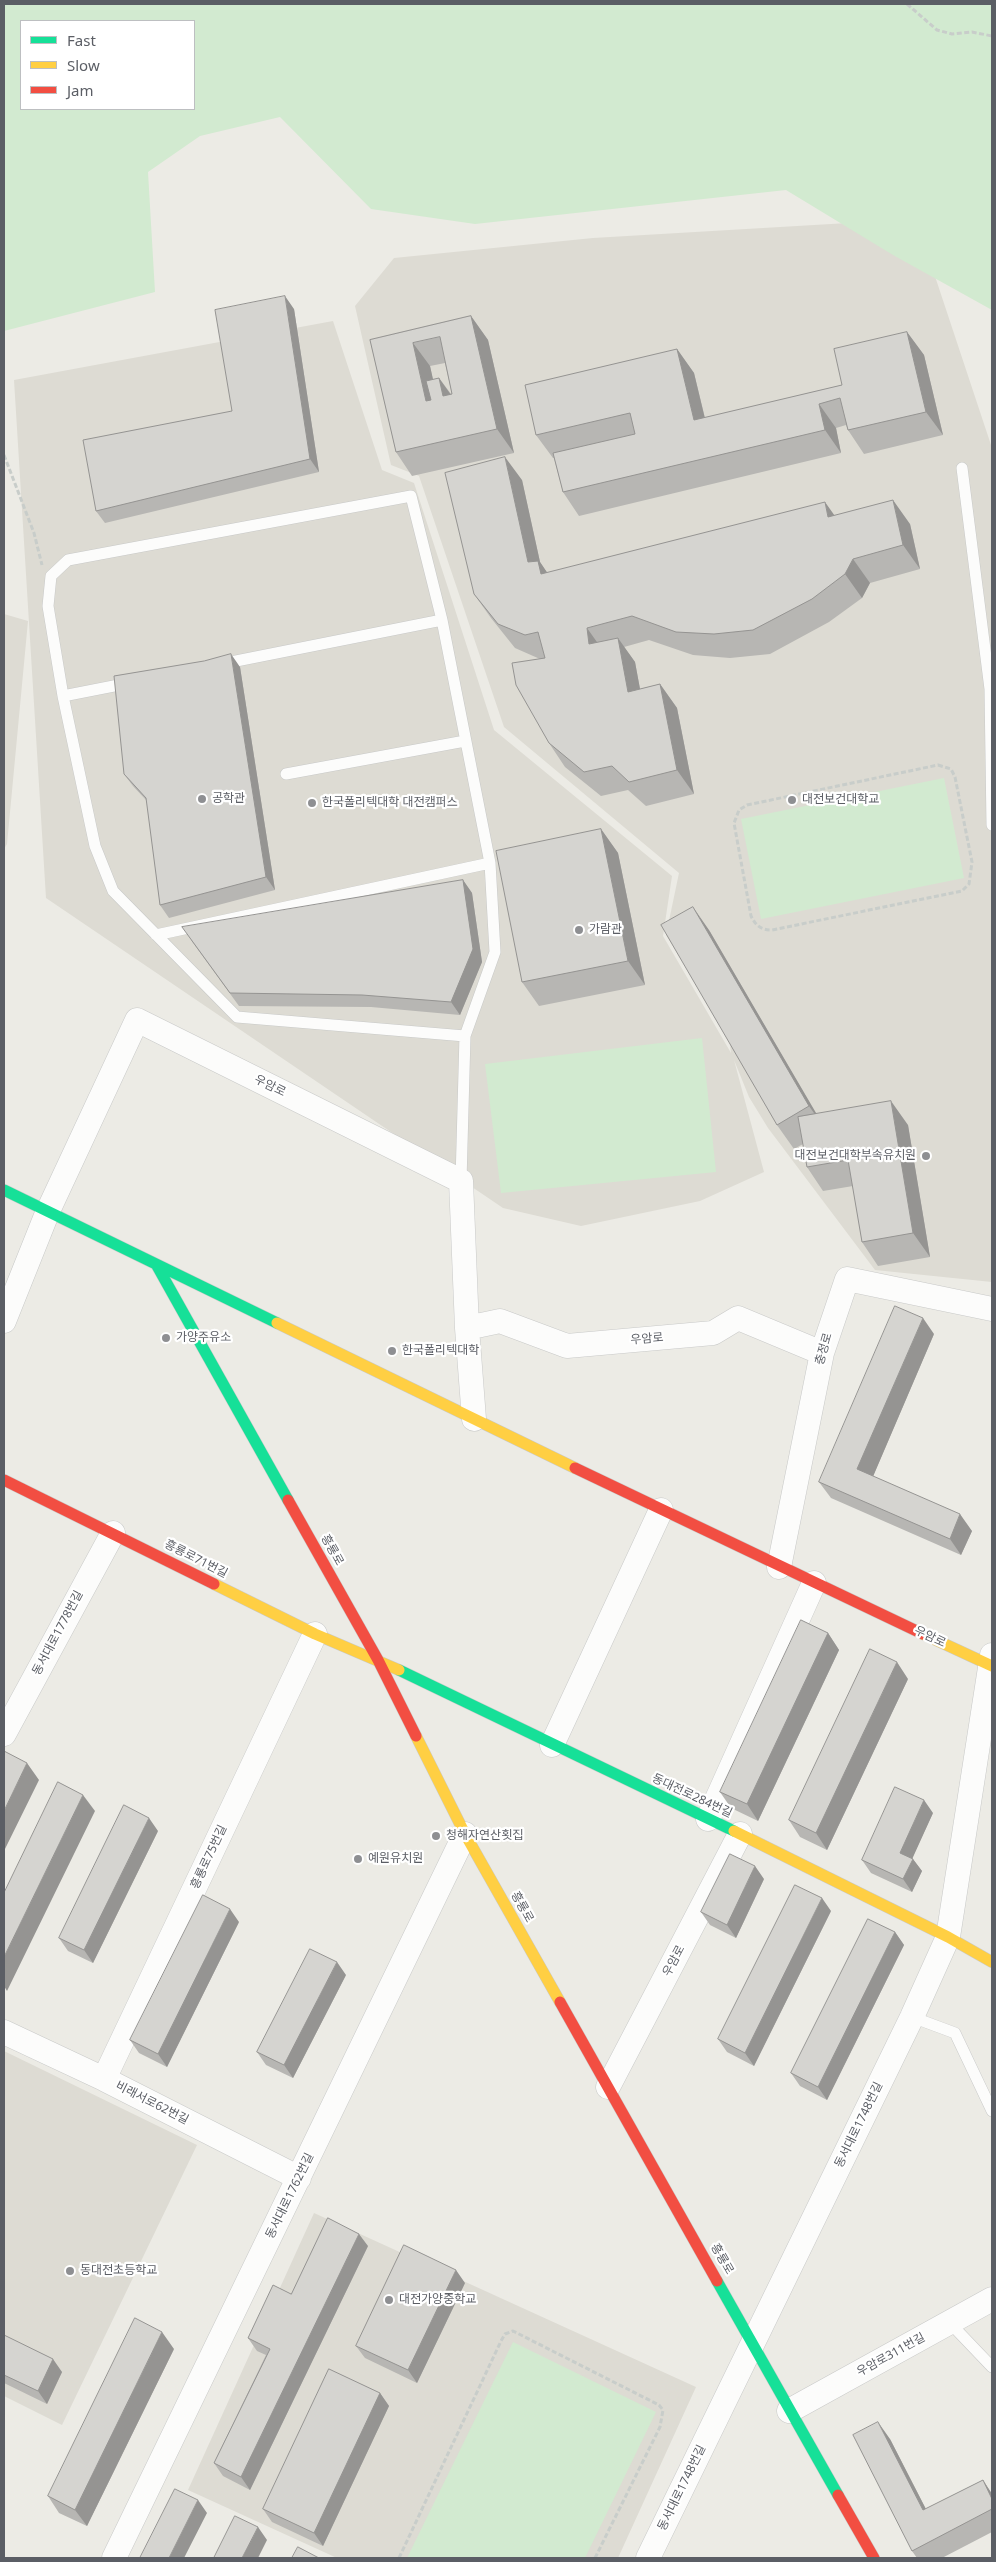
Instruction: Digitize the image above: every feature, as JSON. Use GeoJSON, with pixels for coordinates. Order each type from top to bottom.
{"type":"FeatureCollection","features":[{"type":"Feature","properties":{"kind":"main road","name":"우암로"},"geometry":{"type":"LineString","coordinates":[[4,1190],[779,1567],[992,1662]]}},
{"type":"Feature","properties":{"kind":"main road","name":"흥룡로"},"geometry":{"type":"LineString","coordinates":[[156,1264],[378,1660],[466,1834],[753,2342],[789,2411],[874,2558]]}},
{"type":"Feature","properties":{"kind":"main road","name":"흥룡로71번길"},"geometry":{"type":"LineString","coordinates":[[4,1480],[315,1634],[378,1660]]}},
{"type":"Feature","properties":{"kind":"main road","name":"동대전로284번길"},"geometry":{"type":"LineString","coordinates":[[378,1660],[740,1834],[948,1937],[992,1962]]}},
{"type":"Feature","properties":{"kind":"street","name":"우암로"},"geometry":{"type":"LineString","coordinates":[[4,1321],[48,1211],[137,1020],[461,1181]]}},
{"type":"Feature","properties":{"kind":"street"},"geometry":{"type":"LineString","coordinates":[[461,1181],[467,1328],[474,1419]]}},
{"type":"Feature","properties":{"kind":"street","name":"충정로"},"geometry":{"type":"LineString","coordinates":[[779,1567],[822,1353],[847,1279],[992,1309]]}},
{"type":"Feature","properties":{"kind":"street","name":"우암로"},"geometry":{"type":"LineString","coordinates":[[467,1328],[500,1322],[567,1346],[713,1333],[738,1318],[822,1353]]}},
{"type":"Feature","properties":{"kind":"street"},"geometry":{"type":"LineString","coordinates":[[552,1745],[661,1510]]}},
{"type":"Feature","properties":{"kind":"street","name":"동서대로1778번길"},"geometry":{"type":"LineString","coordinates":[[4,1734],[113,1533]]}},
{"type":"Feature","properties":{"kind":"street"},"geometry":{"type":"LineString","coordinates":[[708,1819],[814,1583]]}},
{"type":"Feature","properties":{"kind":"street","name":"흥룡로75번길"},"geometry":{"type":"LineString","coordinates":[[104,2079],[315,1634]]}},
{"type":"Feature","properties":{"kind":"street","name":"동서대로1748번길"},"geometry":{"type":"LineString","coordinates":[[648,2558],[912,2017],[948,1937],[992,1662]]}},
{"type":"Feature","properties":{"kind":"street","name":"동서대로1762번길"},"geometry":{"type":"LineString","coordinates":[[114,2558],[466,1834]]}},
{"type":"Feature","properties":{"kind":"street","name":"우암로"},"geometry":{"type":"LineString","coordinates":[[608,2087],[740,1834]]}},
{"type":"Feature","properties":{"kind":"street","name":"비래서로62번길"},"geometry":{"type":"LineString","coordinates":[[4,2032],[104,2079],[298,2178]]}},
{"type":"Feature","properties":{"kind":"street","name":"우암로311번길"},"geometry":{"type":"LineString","coordinates":[[789,2411],[992,2299]]}},
{"type":"Feature","properties":{"kind":"lane"},"geometry":{"type":"LineString","coordinates":[[962,468],[990,689],[992,825]]}},
{"type":"Feature","properties":{"kind":"lane"},"geometry":{"type":"LineString","coordinates":[[461,1181],[465,1036],[496,952],[490,864],[442,620],[411,496],[68,560],[52,576],[48,606],[63,696],[95,846],[113,891],[237,1017],[465,1036]]}},
{"type":"Feature","properties":{"kind":"lane"},"geometry":{"type":"LineString","coordinates":[[211,666],[442,620]]}},
{"type":"Feature","properties":{"kind":"lane"},"geometry":{"type":"LineString","coordinates":[[63,696],[143,680]]}},
{"type":"Feature","properties":{"kind":"lane"},"geometry":{"type":"LineString","coordinates":[[286,774],[465,741]]}},
{"type":"Feature","properties":{"kind":"lane"},"geometry":{"type":"LineString","coordinates":[[156,935],[490,864]]}},
{"type":"Feature","properties":{"kind":"lane"},"geometry":{"type":"LineString","coordinates":[[912,2017],[955,2032],[992,2111]]}},
{"type":"Feature","properties":{"kind":"lane"},"geometry":{"type":"LineString","coordinates":[[950,2323],[992,2367]]}},
{"type":"Feature","properties":{"kind":"path"},"geometry":{"type":"LineString","coordinates":[[907,4],[937,30],[952,34],[972,32],[992,36]]}},
{"type":"Feature","properties":{"kind":"path"},"geometry":{"type":"LineString","coordinates":[[4,455],[34,533],[44,575],[51,583]]}},
{"type":"Feature","properties":{"kind":"path"},"geometry":{"type":"LineString","coordinates":[[930,766],[945,766],[951,769],[955,777],[972,862],[972,874],[969,884],[962,891],[766,930],[759,928],[750,916],[735,831],[735,816],[748,805],[930,766]]}},
{"type":"Feature","properties":{"kind":"path"},"geometry":{"type":"LineString","coordinates":[[399,2558],[501,2341],[505,2334],[513,2331],[659,2405],[663,2410],[660,2427],[596,2558]]}},
{"type":"Feature","properties":{"kind":"shaded area"},"geometry":{"type":"Polygon","coordinates":[[[916,219],[992,448],[992,1282],[875,1270],[768,1128],[749,1097],[734,1060],[764,1172],[700,1201],[581,1226],[503,1208],[46,898],[14,380],[333,321],[382,470],[414,483],[494,730],[672,876],[663,936],[731,1053],[729,1037],[666,935],[679,873],[504,727],[419,476],[391,465],[355,306],[394,258],[593,238],[916,219]]]}},
{"type":"Feature","properties":{"kind":"shaded area"},"geometry":{"type":"Polygon","coordinates":[[[4,614],[28,621],[7,844],[4,849],[4,614]]]}},
{"type":"Feature","properties":{"kind":"shaded area","name":"동대전초등학교"},"geometry":{"type":"Polygon","coordinates":[[[4,2051],[197,2145],[62,2425],[4,2396],[4,2051]]]}},
{"type":"Feature","properties":{"kind":"shaded area","name":"대전가양중학교"},"geometry":{"type":"Polygon","coordinates":[[[314,2213],[696,2387],[618,2558],[337,2558],[188,2490],[314,2213]]]}},
{"type":"Feature","properties":{"kind":"green space"},"geometry":{"type":"Polygon","coordinates":[[[4,4],[992,4],[992,310],[893,255],[786,190],[475,224],[371,209],[280,117],[200,136],[148,172],[155,292],[4,331],[4,4]]]}},
{"type":"Feature","properties":{"kind":"green space"},"geometry":{"type":"Polygon","coordinates":[[[944,778],[964,878],[761,919],[741,819],[944,778]]]}},
{"type":"Feature","properties":{"kind":"green space"},"geometry":{"type":"Polygon","coordinates":[[[702,1038],[716,1172],[501,1193],[485,1064],[702,1038]]]}},
{"type":"Feature","properties":{"kind":"green space"},"geometry":{"type":"Polygon","coordinates":[[[513,2342],[656,2412],[585,2558],[407,2558],[513,2342]]]}},
{"type":"Feature","properties":{"kind":"building"},"geometry":{"type":"Polygon","coordinates":[[[285,296],[310,459],[96,511],[83,440],[232,411],[215,310],[285,296]]]}},
{"type":"Feature","properties":{"kind":"building"},"geometry":{"type":"Polygon","coordinates":[[[471,316],[497,429],[396,452],[370,340],[471,316]],[[440,337],[413,343],[426,401],[431,400],[426,381],[439,378],[443,396],[452,394],[440,337]]]}},
{"type":"Feature","properties":{"kind":"building"},"geometry":{"type":"Polygon","coordinates":[[[907,332],[926,412],[848,430],[840,398],[819,404],[825,430],[563,492],[553,453],[635,434],[630,413],[536,435],[525,385],[677,349],[694,420],[842,385],[834,349],[907,332]]]}},
{"type":"Feature","properties":{"kind":"building"},"geometry":{"type":"Polygon","coordinates":[[[505,457],[528,562],[538,561],[541,574],[825,502],[828,517],[893,500],[903,545],[853,559],[845,574],[812,599],[753,630],[714,634],[676,632],[632,616],[587,628],[589,644],[618,638],[628,692],[660,684],[677,770],[629,782],[612,766],[584,772],[549,743],[516,685],[512,663],[545,658],[538,632],[525,635],[498,624],[474,594],[445,473],[505,457]]]}},
{"type":"Feature","properties":{"kind":"building","name":"공학관"},"geometry":{"type":"Polygon","coordinates":[[[231,654],[266,877],[160,905],[146,798],[124,774],[114,676],[204,661],[231,654]]]}},
{"type":"Feature","properties":{"kind":"building","name":"가람관"},"geometry":{"type":"Polygon","coordinates":[[[601,829],[628,961],[522,982],[496,851],[601,829]]]}},
{"type":"Feature","properties":{"kind":"building"},"geometry":{"type":"Polygon","coordinates":[[[463,880],[473,949],[451,1002],[362,995],[230,993],[182,927],[463,880]]]}},
{"type":"Feature","properties":{"kind":"building"},"geometry":{"type":"Polygon","coordinates":[[[693,907],[809,1106],[777,1125],[661,925],[693,907]]]}},
{"type":"Feature","properties":{"kind":"building"},"geometry":{"type":"Polygon","coordinates":[[[891,1101],[913,1233],[862,1242],[848,1160],[807,1167],[798,1117],[891,1101]]]}},
{"type":"Feature","properties":{"kind":"building"},"geometry":{"type":"Polygon","coordinates":[[[895,1306],[923,1318],[857,1469],[960,1514],[950,1539],[819,1482],[895,1306]]]}},
{"type":"Feature","properties":{"kind":"building"},"geometry":{"type":"Polygon","coordinates":[[[801,1620],[828,1633],[747,1804],[720,1792],[801,1620]]]}},
{"type":"Feature","properties":{"kind":"building"},"geometry":{"type":"Polygon","coordinates":[[[870,1649],[897,1662],[816,1833],[789,1820],[870,1649]]]}},
{"type":"Feature","properties":{"kind":"building"},"geometry":{"type":"Polygon","coordinates":[[[4,1751],[27,1763],[4,1811],[4,1751]]]}},
{"type":"Feature","properties":{"kind":"building"},"geometry":{"type":"Polygon","coordinates":[[[58,1782],[83,1795],[4,1957],[4,1893],[58,1782]]]}},
{"type":"Feature","properties":{"kind":"building"},"geometry":{"type":"Polygon","coordinates":[[[895,1787],[924,1800],[900,1853],[913,1859],[903,1879],[862,1860],[895,1787]]]}},
{"type":"Feature","properties":{"kind":"building"},"geometry":{"type":"Polygon","coordinates":[[[124,1805],[149,1818],[84,1950],[59,1938],[124,1805]]]}},
{"type":"Feature","properties":{"kind":"building"},"geometry":{"type":"Polygon","coordinates":[[[730,1854],[755,1866],[727,1925],[701,1912],[730,1854]]]}},
{"type":"Feature","properties":{"kind":"building"},"geometry":{"type":"Polygon","coordinates":[[[795,1885],[822,1898],[745,2053],[718,2039],[795,1885]]]}},
{"type":"Feature","properties":{"kind":"building"},"geometry":{"type":"Polygon","coordinates":[[[203,1895],[230,1909],[158,2054],[130,2040],[203,1895]]]}},
{"type":"Feature","properties":{"kind":"building"},"geometry":{"type":"Polygon","coordinates":[[[868,1919],[895,1932],[818,2087],[791,2073],[868,1919]]]}},
{"type":"Feature","properties":{"kind":"building"},"geometry":{"type":"Polygon","coordinates":[[[310,1949],[337,1962],[284,2065],[257,2052],[310,1949]]]}},
{"type":"Feature","properties":{"kind":"building"},"geometry":{"type":"Polygon","coordinates":[[[328,2218],[359,2234],[241,2477],[214,2463],[270,2349],[248,2338],[273,2285],[291,2294],[328,2218]]]}},
{"type":"Feature","properties":{"kind":"building"},"geometry":{"type":"Polygon","coordinates":[[[404,2245],[456,2270],[408,2370],[356,2346],[404,2245]]]}},
{"type":"Feature","properties":{"kind":"building"},"geometry":{"type":"Polygon","coordinates":[[[135,2318],[162,2332],[75,2510],[48,2496],[135,2318]]]}},
{"type":"Feature","properties":{"kind":"building"},"geometry":{"type":"Polygon","coordinates":[[[4,2335],[53,2359],[38,2391],[4,2375],[4,2335]]]}},
{"type":"Feature","properties":{"kind":"building"},"geometry":{"type":"Polygon","coordinates":[[[329,2369],[380,2393],[314,2533],[263,2509],[329,2369]]]}},
{"type":"Feature","properties":{"kind":"building"},"geometry":{"type":"Polygon","coordinates":[[[878,2422],[923,2510],[983,2480],[992,2499],[992,2509],[912,2551],[853,2435],[878,2422]]]}},
{"type":"Feature","properties":{"kind":"building"},"geometry":{"type":"Polygon","coordinates":[[[175,2489],[198,2500],[169,2558],[140,2558],[175,2489]]]}},
{"type":"Feature","properties":{"kind":"building"},"geometry":{"type":"Polygon","coordinates":[[[235,2516],[258,2527],[242,2558],[214,2558],[235,2516]]]}},
{"type":"Feature","properties":{"kind":"building"},"geometry":{"type":"Polygon","coordinates":[[[298,2547],[319,2558],[292,2558],[298,2547]]]}},
{"type":"Feature","properties":{"kind":"traffic: fast"},"geometry":{"type":"LineString","coordinates":[[4,1190],[277,1323]]}},
{"type":"Feature","properties":{"kind":"traffic: fast"},"geometry":{"type":"LineString","coordinates":[[156,1264],[288,1500]]}},
{"type":"Feature","properties":{"kind":"traffic: fast"},"geometry":{"type":"LineString","coordinates":[[399,1670],[734,1831]]}},
{"type":"Feature","properties":{"kind":"traffic: fast"},"geometry":{"type":"LineString","coordinates":[[717,2281],[838,2495]]}},
{"type":"Feature","properties":{"kind":"traffic: slow"},"geometry":{"type":"LineString","coordinates":[[277,1323],[575,1468]]}},
{"type":"Feature","properties":{"kind":"traffic: slow"},"geometry":{"type":"LineString","coordinates":[[214,1584],[315,1634],[399,1670]]}},
{"type":"Feature","properties":{"kind":"traffic: slow"},"geometry":{"type":"LineString","coordinates":[[923,1634],[992,1666]]}},
{"type":"Feature","properties":{"kind":"traffic: slow"},"geometry":{"type":"LineString","coordinates":[[416,1736],[465,1834],[560,2002]]}},
{"type":"Feature","properties":{"kind":"traffic: slow"},"geometry":{"type":"LineString","coordinates":[[734,1831],[948,1937],[992,1962]]}},
{"type":"Feature","properties":{"kind":"traffic: jam"},"geometry":{"type":"LineString","coordinates":[[575,1468],[923,1634]]}},
{"type":"Feature","properties":{"kind":"traffic: jam"},"geometry":{"type":"LineString","coordinates":[[4,1480],[214,1584]]}},
{"type":"Feature","properties":{"kind":"traffic: jam"},"geometry":{"type":"LineString","coordinates":[[288,1500],[378,1660],[416,1736]]}},
{"type":"Feature","properties":{"kind":"traffic: jam"},"geometry":{"type":"LineString","coordinates":[[560,2002],[717,2281]]}},
{"type":"Feature","properties":{"kind":"traffic: jam"},"geometry":{"type":"LineString","coordinates":[[838,2495],[874,2558]]}},
{"type":"Feature","properties":{"kind":"place","name":"공학관"},"geometry":{"type":"Point","coordinates":[202,799]}},
{"type":"Feature","properties":{"kind":"place","name":"대전보건대학교"},"geometry":{"type":"Point","coordinates":[792,800]}},
{"type":"Feature","properties":{"kind":"place","name":"한국폴리텍대학 대전캠퍼스"},"geometry":{"type":"Point","coordinates":[312,803]}},
{"type":"Feature","properties":{"kind":"place","name":"가람관"},"geometry":{"type":"Point","coordinates":[579,930]}},
{"type":"Feature","properties":{"kind":"place","name":"대전보건대학부속유치원"},"geometry":{"type":"Point","coordinates":[926,1156]}},
{"type":"Feature","properties":{"kind":"place","name":"가양주유소"},"geometry":{"type":"Point","coordinates":[166,1338]}},
{"type":"Feature","properties":{"kind":"place","name":"한국폴리텍대학"},"geometry":{"type":"Point","coordinates":[392,1351]}},
{"type":"Feature","properties":{"kind":"place","name":"청해자연산횟집"},"geometry":{"type":"Point","coordinates":[436,1836]}},
{"type":"Feature","properties":{"kind":"place","name":"예원유치원"},"geometry":{"type":"Point","coordinates":[358,1859]}},
{"type":"Feature","properties":{"kind":"place","name":"동대전초등학교"},"geometry":{"type":"Point","coordinates":[70,2271]}},
{"type":"Feature","properties":{"kind":"place","name":"대전가양중학교"},"geometry":{"type":"Point","coordinates":[389,2300]}}]}
